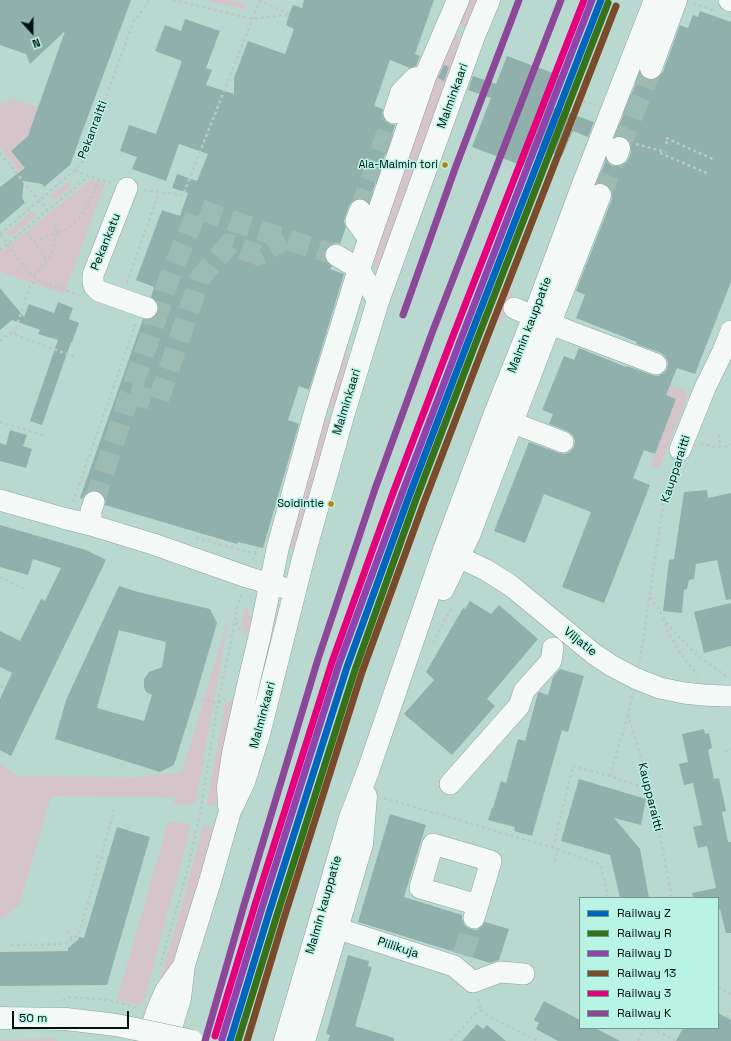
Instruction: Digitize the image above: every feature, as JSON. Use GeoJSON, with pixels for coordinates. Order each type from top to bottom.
{"type":"FeatureCollection","features":[{"type":"Feature","properties":{"kind":"main road","name":"Malminkaari"},"geometry":{"type":"LineString","coordinates":[[230,811],[228,787],[233,753],[278,547],[316,409],[359,269],[424,77],[458,0]]}},
{"type":"Feature","properties":{"kind":"main road","name":"Malminkaari"},"geometry":{"type":"LineString","coordinates":[[167,1041],[180,998],[184,965],[230,811],[244,782],[259,734],[304,555],[343,416],[378,301],[474,36],[489,0]]}},
{"type":"Feature","properties":{"kind":"main road","name":"Malmin kauppatie"},"geometry":{"type":"LineString","coordinates":[[304,1041],[350,818],[368,771],[409,651],[451,554],[503,419],[532,316],[655,0]]}},
{"type":"Feature","properties":{"kind":"main road"},"geometry":{"type":"LineString","coordinates":[[651,68],[684,1]]}},
{"type":"Feature","properties":{"kind":"main road","name":"Malmin kauppatie"},"geometry":{"type":"LineString","coordinates":[[532,316],[600,195]]}},
{"type":"Feature","properties":{"kind":"main road","name":"Malmin kauppatie"},"geometry":{"type":"LineString","coordinates":[[285,1041],[327,927]]}},
{"type":"Feature","properties":{"kind":"main road","name":"Malminkaari"},"geometry":{"type":"LineString","coordinates":[[147,1041],[166,991],[184,965]]}},
{"type":"Feature","properties":{"kind":"main road"},"geometry":{"type":"LineString","coordinates":[[0,1018],[66,1019],[155,1032],[192,1041]]}},
{"type":"Feature","properties":{"kind":"street"},"geometry":{"type":"LineString","coordinates":[[394,113],[401,92],[415,78],[424,77]]}},
{"type":"Feature","properties":{"kind":"street","name":"Pekankatu"},"geometry":{"type":"LineString","coordinates":[[136,189],[93,275],[93,282],[96,289],[99,291],[122,298],[143,312]]}},
{"type":"Feature","properties":{"kind":"street"},"geometry":{"type":"LineString","coordinates":[[360,210],[356,222],[369,239]]}},
{"type":"Feature","properties":{"kind":"street"},"geometry":{"type":"LineString","coordinates":[[336,256],[359,269],[378,301]]}},
{"type":"Feature","properties":{"kind":"street"},"geometry":{"type":"LineString","coordinates":[[532,316],[656,364]]}},
{"type":"Feature","properties":{"kind":"street","name":"Kaupparaitti"},"geometry":{"type":"LineString","coordinates":[[682,445],[705,388],[731,331]]}},
{"type":"Feature","properties":{"kind":"street"},"geometry":{"type":"LineString","coordinates":[[503,419],[564,442]]}},
{"type":"Feature","properties":{"kind":"street"},"geometry":{"type":"LineString","coordinates":[[0,500],[153,544],[247,577],[295,591]]}},
{"type":"Feature","properties":{"kind":"street"},"geometry":{"type":"LineString","coordinates":[[91,525],[91,511],[94,502]]}},
{"type":"Feature","properties":{"kind":"street","name":"Viljatie"},"geometry":{"type":"LineString","coordinates":[[451,554],[486,570],[510,585],[594,654],[612,666],[637,679],[660,688],[703,695],[725,696],[729,686]]}},
{"type":"Feature","properties":{"kind":"street"},"geometry":{"type":"LineString","coordinates":[[450,784],[519,706],[524,691],[551,661],[553,648],[567,633]]}},
{"type":"Feature","properties":{"kind":"street"},"geometry":{"type":"LineString","coordinates":[[460,756],[509,702],[509,687],[542,650],[553,648]]}},
{"type":"Feature","properties":{"kind":"street","name":"Piilikuja"},"geometry":{"type":"LineString","coordinates":[[327,927],[458,960],[473,982],[500,972],[524,974]]}},
{"type":"Feature","properties":{"kind":"path","name":"Pekanraitti"},"geometry":{"type":"LineString","coordinates":[[0,234],[75,170],[83,160],[134,20],[149,0]]}},
{"type":"Feature","properties":{"kind":"path"},"geometry":{"type":"LineString","coordinates":[[136,189],[183,195],[252,19],[259,0],[289,14],[252,19],[173,0]]}},
{"type":"Feature","properties":{"kind":"path"},"geometry":{"type":"LineString","coordinates":[[684,1],[726,4]]}},
{"type":"Feature","properties":{"kind":"path"},"geometry":{"type":"LineString","coordinates":[[565,145],[582,101],[595,105]]}},
{"type":"Feature","properties":{"kind":"path"},"geometry":{"type":"LineString","coordinates":[[671,144],[666,140],[715,160]]}},
{"type":"Feature","properties":{"kind":"path"},"geometry":{"type":"LineString","coordinates":[[623,148],[666,152]]}},
{"type":"Feature","properties":{"kind":"path"},"geometry":{"type":"LineString","coordinates":[[0,153],[48,211]]}},
{"type":"Feature","properties":{"kind":"path"},"geometry":{"type":"LineString","coordinates":[[660,153],[709,174]]}},
{"type":"Feature","properties":{"kind":"path"},"geometry":{"type":"LineString","coordinates":[[0,250],[89,176]]}},
{"type":"Feature","properties":{"kind":"path"},"geometry":{"type":"LineString","coordinates":[[34,241],[65,230],[79,219],[94,192],[99,179]]}},
{"type":"Feature","properties":{"kind":"path"},"geometry":{"type":"LineString","coordinates":[[122,298],[159,192]]}},
{"type":"Feature","properties":{"kind":"path"},"geometry":{"type":"LineString","coordinates":[[34,277],[51,255],[57,233],[56,222]]}},
{"type":"Feature","properties":{"kind":"path"},"geometry":{"type":"LineString","coordinates":[[26,232],[47,260]]}},
{"type":"Feature","properties":{"kind":"path"},"geometry":{"type":"LineString","coordinates":[[0,234],[8,244],[8,247],[37,280],[79,295]]}},
{"type":"Feature","properties":{"kind":"path"},"geometry":{"type":"LineString","coordinates":[[14,334],[30,286],[37,280]]}},
{"type":"Feature","properties":{"kind":"path"},"geometry":{"type":"LineString","coordinates":[[72,505],[143,312]]}},
{"type":"Feature","properties":{"kind":"path"},"geometry":{"type":"LineString","coordinates":[[0,341],[10,333],[75,357]]}},
{"type":"Feature","properties":{"kind":"path"},"geometry":{"type":"LineString","coordinates":[[0,422],[46,436]]}},
{"type":"Feature","properties":{"kind":"path"},"geometry":{"type":"LineString","coordinates":[[719,434],[720,446]]}},
{"type":"Feature","properties":{"kind":"path"},"geometry":{"type":"LineString","coordinates":[[682,445],[714,447],[728,446],[731,444]]}},
{"type":"Feature","properties":{"kind":"path","name":"Kaupparaitti"},"geometry":{"type":"LineString","coordinates":[[640,662],[665,492],[682,445]]}},
{"type":"Feature","properties":{"kind":"path"},"geometry":{"type":"LineString","coordinates":[[160,968],[186,876],[200,814],[218,703],[237,606],[258,547]]}},
{"type":"Feature","properties":{"kind":"path"},"geometry":{"type":"LineString","coordinates":[[0,577],[27,590]]}},
{"type":"Feature","properties":{"kind":"path"},"geometry":{"type":"LineString","coordinates":[[650,596],[672,630],[729,686]]}},
{"type":"Feature","properties":{"kind":"path"},"geometry":{"type":"LineString","coordinates":[[431,647],[455,600]]}},
{"type":"Feature","properties":{"kind":"path"},"geometry":{"type":"LineString","coordinates":[[662,615],[668,632],[683,657],[698,675]]}},
{"type":"Feature","properties":{"kind":"path"},"geometry":{"type":"LineString","coordinates":[[0,686],[5,688]]}},
{"type":"Feature","properties":{"kind":"path","name":"Kaupparaitti"},"geometry":{"type":"LineString","coordinates":[[632,697],[628,715],[651,790],[672,897]]}},
{"type":"Feature","properties":{"kind":"path"},"geometry":{"type":"LineString","coordinates":[[195,698],[218,703]]}},
{"type":"Feature","properties":{"kind":"path"},"geometry":{"type":"LineString","coordinates":[[610,776],[628,715]]}},
{"type":"Feature","properties":{"kind":"path"},"geometry":{"type":"LineString","coordinates":[[725,752],[731,749]]}},
{"type":"Feature","properties":{"kind":"path"},"geometry":{"type":"LineString","coordinates":[[552,848],[573,766],[610,776],[651,790]]}},
{"type":"Feature","properties":{"kind":"path"},"geometry":{"type":"LineString","coordinates":[[380,797],[557,849],[601,865],[608,897]]}},
{"type":"Feature","properties":{"kind":"path"},"geometry":{"type":"LineString","coordinates":[[11,945],[66,944],[79,934],[114,810]]}},
{"type":"Feature","properties":{"kind":"path"},"geometry":{"type":"LineString","coordinates":[[555,862],[557,849]]}},
{"type":"Feature","properties":{"kind":"path"},"geometry":{"type":"LineString","coordinates":[[95,856],[107,859]]}},
{"type":"Feature","properties":{"kind":"path"},"geometry":{"type":"LineString","coordinates":[[67,931],[75,943]]}},
{"type":"Feature","properties":{"kind":"path"},"geometry":{"type":"LineString","coordinates":[[719,988],[731,994]]}},
{"type":"Feature","properties":{"kind":"path"},"geometry":{"type":"LineString","coordinates":[[68,997],[108,1000],[141,1008]]}},
{"type":"Feature","properties":{"kind":"path"},"geometry":{"type":"LineString","coordinates":[[450,1041],[475,1014],[481,1010],[490,1017],[538,1041]]}},
{"type":"Feature","properties":{"kind":"path"},"geometry":{"type":"LineString","coordinates":[[727,1018],[731,1010]]}},
{"type":"Feature","properties":{"kind":"path"},"geometry":{"type":"LineString","coordinates":[[638,1041],[644,1029]]}},
{"type":"Feature","properties":{"kind":"path"},"geometry":{"type":"LineString","coordinates":[[654,1029],[676,1041]]}},
{"type":"Feature","properties":{"kind":"shaded area"},"geometry":{"type":"Polygon","coordinates":[[[205,0],[227,0],[246,4],[245,9],[205,0]]]}},
{"type":"Feature","properties":{"kind":"shaded area"},"geometry":{"type":"Polygon","coordinates":[[[467,0],[478,0],[467,27],[457,24],[467,0]]]}},
{"type":"Feature","properties":{"kind":"shaded area"},"geometry":{"type":"Polygon","coordinates":[[[454,33],[464,37],[379,269],[377,270],[372,260],[424,111],[454,33]]]}},
{"type":"Feature","properties":{"kind":"shaded area"},"geometry":{"type":"Polygon","coordinates":[[[10,98],[39,107],[25,143],[18,144],[11,151],[25,168],[20,172],[0,148],[0,102],[7,104],[10,98]]]}},
{"type":"Feature","properties":{"kind":"shaded area"},"geometry":{"type":"Polygon","coordinates":[[[90,180],[105,184],[64,294],[3,273],[0,269],[0,253],[90,180]]]}},
{"type":"Feature","properties":{"kind":"shaded area"},"geometry":{"type":"Polygon","coordinates":[[[68,182],[72,187],[54,201],[50,196],[68,182]]]}},
{"type":"Feature","properties":{"kind":"shaded area"},"geometry":{"type":"Polygon","coordinates":[[[32,211],[36,216],[10,238],[6,233],[32,211]]]}},
{"type":"Feature","properties":{"kind":"shaded area"},"geometry":{"type":"Polygon","coordinates":[[[502,287],[513,291],[501,322],[490,318],[502,287]]]}},
{"type":"Feature","properties":{"kind":"shaded area"},"geometry":{"type":"Polygon","coordinates":[[[348,342],[345,376],[335,409],[326,407],[348,342]]]}},
{"type":"Feature","properties":{"kind":"shaded area"},"geometry":{"type":"Polygon","coordinates":[[[670,385],[685,390],[688,396],[659,468],[650,465],[676,399],[666,395],[670,385]]]}},
{"type":"Feature","properties":{"kind":"shaded area"},"geometry":{"type":"Polygon","coordinates":[[[322,418],[332,419],[296,549],[284,547],[322,418]]]}},
{"type":"Feature","properties":{"kind":"shaded area"},"geometry":{"type":"Polygon","coordinates":[[[246,605],[251,618],[251,635],[247,636],[241,626],[246,605]]]}},
{"type":"Feature","properties":{"kind":"shaded area"},"geometry":{"type":"Polygon","coordinates":[[[229,616],[198,791],[194,803],[189,805],[173,804],[175,797],[51,796],[19,906],[0,920],[0,764],[18,776],[137,777],[182,772],[229,616]]]}},
{"type":"Feature","properties":{"kind":"shaded area"},"geometry":{"type":"Polygon","coordinates":[[[238,699],[221,801],[210,806],[207,804],[225,703],[238,699]]]}},
{"type":"Feature","properties":{"kind":"shaded area"},"geometry":{"type":"Polygon","coordinates":[[[168,822],[191,825],[145,998],[140,1005],[117,1000],[168,822]]]}},
{"type":"Feature","properties":{"kind":"shaded area"},"geometry":{"type":"Polygon","coordinates":[[[208,825],[211,827],[214,835],[179,950],[167,978],[160,978],[174,933],[203,826],[208,825]]]}},
{"type":"Feature","properties":{"kind":"shaded area"},"geometry":{"type":"Polygon","coordinates":[[[56,1038],[57,1041],[0,1041],[0,1040],[56,1038]]]}},
{"type":"Feature","properties":{"kind":"building"},"geometry":{"type":"Polygon","coordinates":[[[0,0],[131,0],[70,165],[44,187],[42,184],[24,181],[22,198],[25,203],[0,224],[0,187],[25,168],[11,151],[28,136],[65,31],[30,64],[26,54],[0,45],[0,0]]]}},
{"type":"Feature","properties":{"kind":"building"},"geometry":{"type":"Polygon","coordinates":[[[304,0],[434,0],[415,54],[420,56],[416,66],[410,68],[390,60],[374,106],[383,109],[382,116],[385,121],[395,125],[369,202],[358,198],[352,201],[345,217],[344,222],[346,227],[340,244],[331,244],[326,249],[324,255],[326,261],[332,266],[330,269],[344,274],[309,390],[299,386],[288,420],[299,424],[263,548],[238,542],[237,544],[105,505],[106,499],[103,494],[97,491],[91,490],[86,493],[82,499],[80,498],[143,319],[149,320],[158,312],[159,305],[151,297],[154,287],[136,280],[162,210],[180,216],[188,193],[172,188],[177,174],[197,181],[208,154],[179,144],[166,181],[132,169],[137,157],[120,151],[129,125],[156,134],[182,61],[155,51],[165,25],[181,31],[185,19],[220,31],[206,68],[212,70],[206,85],[234,94],[234,78],[248,41],[285,54],[294,29],[286,25],[289,15],[293,5],[302,8],[304,0]]]}},
{"type":"Feature","properties":{"kind":"building"},"geometry":{"type":"Polygon","coordinates":[[[700,11],[731,22],[731,282],[695,374],[677,368],[666,395],[676,399],[655,454],[644,450],[633,478],[650,485],[604,603],[562,587],[591,512],[544,494],[525,543],[494,531],[529,442],[565,454],[570,452],[574,447],[575,440],[572,434],[549,424],[553,414],[542,410],[564,356],[574,360],[579,348],[626,367],[627,366],[652,375],[658,376],[664,373],[667,369],[668,362],[665,356],[661,353],[576,318],[585,295],[576,291],[612,199],[612,193],[609,187],[604,183],[597,183],[606,160],[613,166],[620,166],[626,163],[631,152],[631,145],[628,139],[623,136],[615,136],[640,73],[647,80],[654,80],[659,77],[663,72],[680,25],[688,28],[693,15],[698,17],[700,11]]]}},
{"type":"Feature","properties":{"kind":"building"},"geometry":{"type":"Polygon","coordinates":[[[507,56],[561,76],[550,106],[594,122],[588,137],[573,131],[562,156],[534,147],[526,167],[472,147],[491,98],[468,90],[473,76],[496,84],[507,56]]]}},
{"type":"Feature","properties":{"kind":"building"},"geometry":{"type":"Polygon","coordinates":[[[444,65],[449,67],[444,81],[438,78],[444,65]]]}},
{"type":"Feature","properties":{"kind":"building"},"geometry":{"type":"Polygon","coordinates":[[[0,288],[24,317],[29,304],[54,313],[58,302],[73,308],[69,319],[79,323],[42,425],[30,421],[58,340],[38,334],[40,330],[12,320],[0,330],[0,288]]]}},
{"type":"Feature","properties":{"kind":"building"},"geometry":{"type":"Polygon","coordinates":[[[10,430],[27,435],[23,446],[32,449],[26,468],[0,461],[0,443],[6,445],[10,430]]]}},
{"type":"Feature","properties":{"kind":"building"},"geometry":{"type":"Polygon","coordinates":[[[707,490],[708,498],[731,493],[731,599],[726,600],[717,560],[696,564],[694,579],[689,580],[687,589],[684,590],[682,613],[663,611],[669,560],[674,559],[684,492],[707,490]]]}},
{"type":"Feature","properties":{"kind":"building"},"geometry":{"type":"Polygon","coordinates":[[[0,525],[86,550],[106,560],[11,756],[0,750],[0,699],[12,673],[0,667],[0,631],[20,641],[41,599],[45,601],[61,568],[33,559],[28,575],[0,567],[0,525]]]}},
{"type":"Feature","properties":{"kind":"building"},"geometry":{"type":"Polygon","coordinates":[[[119,586],[210,609],[217,623],[174,765],[160,772],[55,739],[66,700],[119,586]],[[119,630],[97,708],[144,721],[152,695],[146,692],[144,687],[144,679],[149,672],[162,667],[166,642],[119,630]]]}},
{"type":"Feature","properties":{"kind":"building"},"geometry":{"type":"Polygon","coordinates":[[[470,601],[491,614],[499,605],[538,639],[487,699],[495,706],[452,755],[404,714],[434,680],[426,672],[463,608],[465,609],[470,601]]]}},
{"type":"Feature","properties":{"kind":"building"},"geometry":{"type":"Polygon","coordinates":[[[731,603],[731,646],[704,653],[694,612],[731,603]]]}},
{"type":"Feature","properties":{"kind":"building"},"geometry":{"type":"Polygon","coordinates":[[[560,669],[584,676],[568,732],[562,730],[532,836],[514,831],[515,827],[488,820],[501,781],[506,783],[518,739],[525,741],[538,693],[548,695],[553,677],[560,669]]]}},
{"type":"Feature","properties":{"kind":"building"},"geometry":{"type":"Polygon","coordinates":[[[704,729],[705,734],[709,733],[712,748],[708,750],[714,779],[719,778],[726,811],[722,812],[728,842],[731,842],[731,933],[726,933],[719,910],[719,897],[693,897],[692,893],[716,888],[707,846],[698,848],[693,827],[702,825],[693,783],[684,785],[679,764],[688,762],[682,734],[704,729]]]}},
{"type":"Feature","properties":{"kind":"building"},"geometry":{"type":"Polygon","coordinates":[[[579,779],[646,799],[641,825],[614,818],[640,849],[649,897],[620,897],[610,855],[561,841],[579,779]]]}},
{"type":"Feature","properties":{"kind":"building"},"geometry":{"type":"Polygon","coordinates":[[[390,814],[426,825],[404,897],[462,915],[462,921],[465,926],[470,929],[477,930],[485,922],[509,929],[499,960],[490,963],[358,922],[390,814]]]}},
{"type":"Feature","properties":{"kind":"building"},"geometry":{"type":"Polygon","coordinates":[[[117,827],[150,837],[107,985],[0,986],[0,952],[68,951],[68,948],[78,940],[79,937],[84,938],[117,827]]]}},
{"type":"Feature","properties":{"kind":"building"},"geometry":{"type":"Polygon","coordinates":[[[348,955],[369,961],[368,966],[372,967],[355,1026],[394,1038],[394,1041],[328,1041],[330,1035],[326,1034],[348,955]]]}},
{"type":"Feature","properties":{"kind":"building"},"geometry":{"type":"Polygon","coordinates":[[[544,1001],[579,1019],[579,1029],[597,1029],[620,1041],[558,1041],[536,1029],[539,1023],[534,1020],[544,1001]]]}},
{"type":"Feature","properties":{"kind":"building"},"geometry":{"type":"Polygon","coordinates":[[[719,1014],[731,1020],[731,1041],[676,1041],[682,1029],[719,1029],[719,1014]]]}},
{"type":"Feature","properties":{"kind":"building"},"geometry":{"type":"Polygon","coordinates":[[[477,1024],[483,1029],[487,1025],[506,1041],[462,1041],[477,1024]]]}},
{"type":"Feature","properties":{"kind":"tunnel"},"geometry":{"type":"LineString","coordinates":[[619,148],[651,68]]}},
{"type":"Feature","properties":{"kind":"tunnel"},"geometry":{"type":"LineString","coordinates":[[360,210],[394,113]]}},
{"type":"Feature","properties":{"kind":"tunnel"},"geometry":{"type":"LineString","coordinates":[[600,195],[617,154]]}},
{"type":"Feature","properties":{"kind":"tunnel"},"geometry":{"type":"LineString","coordinates":[[155,322],[168,281],[198,209],[336,255]]}},
{"type":"Feature","properties":{"kind":"tunnel"},"geometry":{"type":"LineString","coordinates":[[130,394],[158,401],[200,278],[229,244],[258,255],[285,239]]}},
{"type":"Feature","properties":{"kind":"tunnel"},"geometry":{"type":"LineString","coordinates":[[94,502],[155,322],[150,310]]}},
{"type":"Feature","properties":{"kind":"tunnel"},"geometry":{"type":"LineString","coordinates":[[463,955],[474,918]]}},
{"type":"Feature","properties":{"kind":"rail line","name":"K"},"geometry":{"type":"LineString","coordinates":[[403,315],[456,166],[519,0]]}},
{"type":"Feature","properties":{"kind":"rail line","name":"K"},"geometry":{"type":"LineString","coordinates":[[205,1041],[318,659],[375,489],[432,333],[561,0]]}},
{"type":"Feature","properties":{"kind":"rail line","name":"3"},"geometry":{"type":"LineString","coordinates":[[215,1036],[332,662],[393,493],[584,0]]}},
{"type":"Feature","properties":{"kind":"rail line","name":"D"},"geometry":{"type":"LineString","coordinates":[[222,1039],[339,664],[401,496],[592,0]]}},
{"type":"Feature","properties":{"kind":"rail line","name":"Z"},"geometry":{"type":"LineString","coordinates":[[230,1041],[347,667],[408,499],[601,0]]}},
{"type":"Feature","properties":{"kind":"rail line","name":"R"},"geometry":{"type":"LineString","coordinates":[[238,1041],[355,670],[415,502],[608,3]]}},
{"type":"Feature","properties":{"kind":"rail line","name":"13"},"geometry":{"type":"LineString","coordinates":[[247,1041],[284,918],[362,672],[423,505],[616,6]]}},
{"type":"Feature","properties":{"kind":"place","name":"Ala-Malmin tori"},"geometry":{"type":"Point","coordinates":[445,165]}},
{"type":"Feature","properties":{"kind":"place","name":"Soidintie"},"geometry":{"type":"Point","coordinates":[331,504]}}]}
